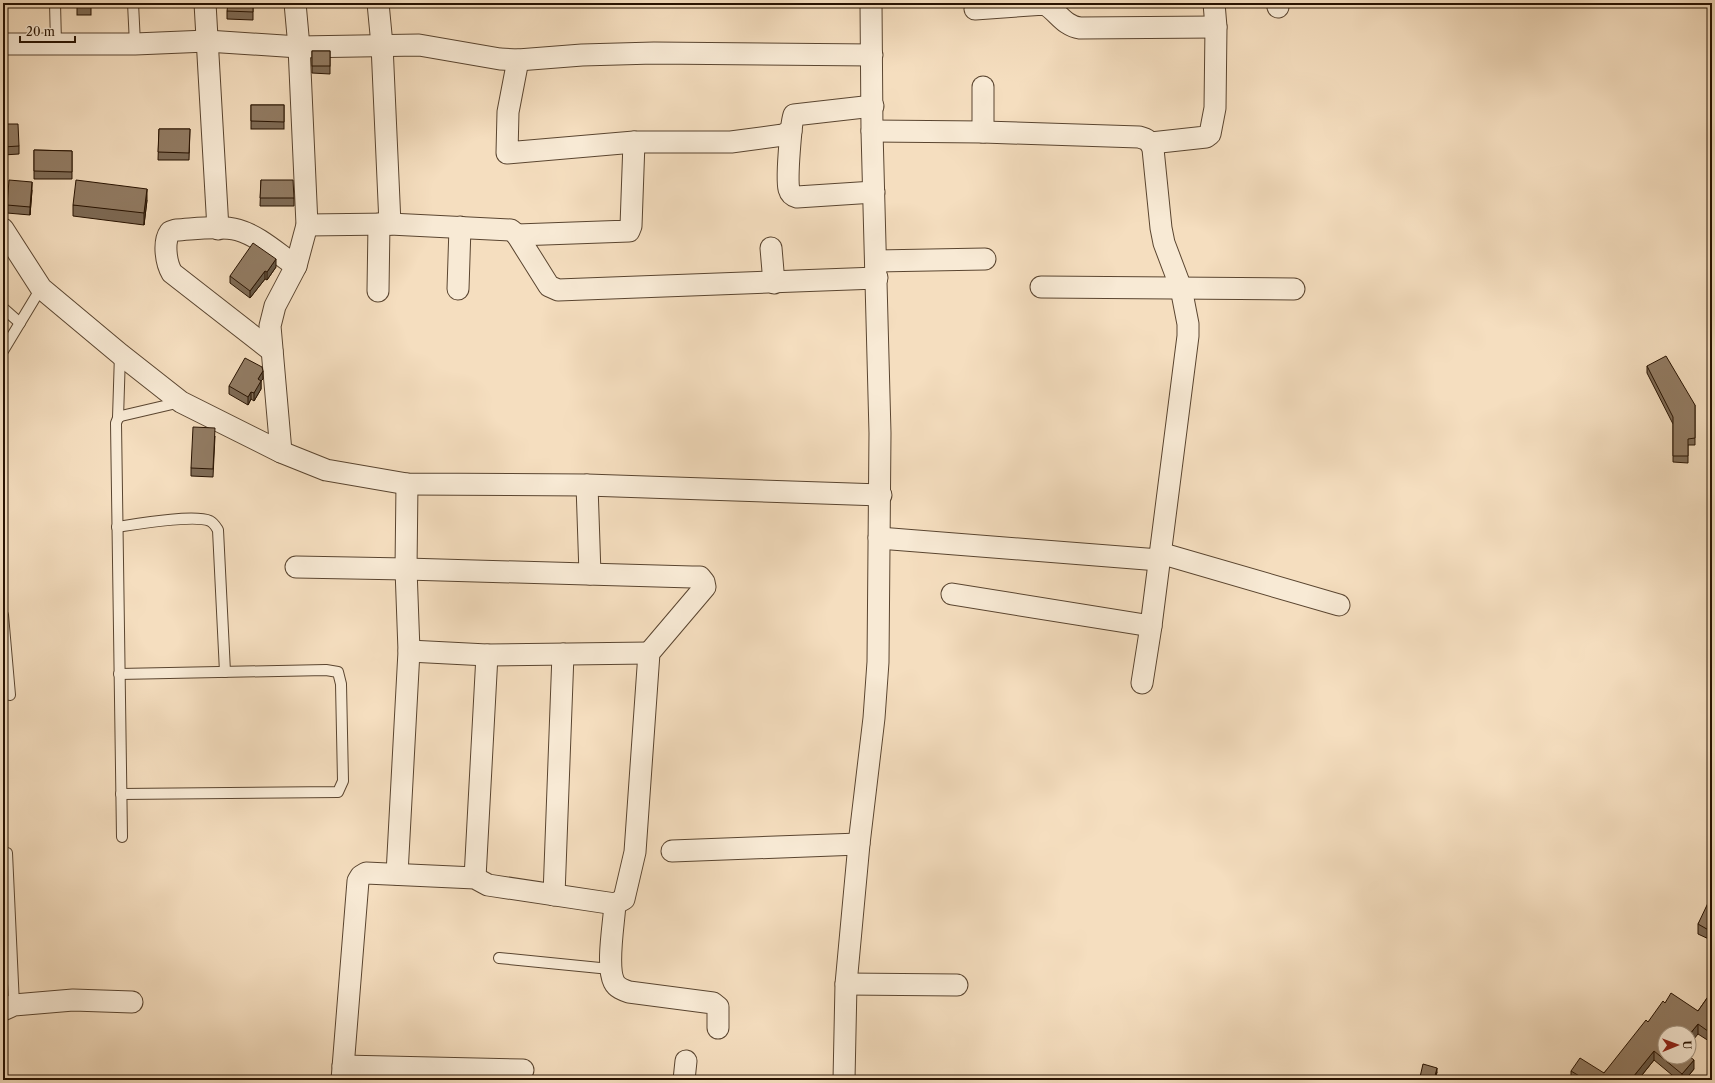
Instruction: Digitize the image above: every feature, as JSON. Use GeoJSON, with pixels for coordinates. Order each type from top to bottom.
{"type":"FeatureCollection","features":[{"type":"Feature","properties":{"kind":"street"},"geometry":{"type":"LineString","coordinates":[[205,3],[218,229]]}},
{"type":"Feature","properties":{"kind":"street"},"geometry":{"type":"LineString","coordinates":[[281,452],[270,326],[271,317],[275,306],[296,266],[307,225],[299,47],[295,3]]}},
{"type":"Feature","properties":{"kind":"street"},"geometry":{"type":"LineString","coordinates":[[378,3],[382,45],[385,224],[378,291]]}},
{"type":"Feature","properties":{"kind":"street"},"geometry":{"type":"LineString","coordinates":[[844,1080],[846,984],[858,844],[874,718],[878,662],[879,538],[881,496],[872,131],[871,3]]}},
{"type":"Feature","properties":{"kind":"street"},"geometry":{"type":"LineString","coordinates":[[1150,143],[1206,137],[1210,134],[1215,108],[1216,27],[1214,3]]}},
{"type":"Feature","properties":{"kind":"street"},"geometry":{"type":"LineString","coordinates":[[975,9],[1045,4],[1066,23],[1072,27],[1080,28],[1216,27]]}},
{"type":"Feature","properties":{"kind":"street"},"geometry":{"type":"LineString","coordinates":[[3,44],[135,44],[207,41],[299,47],[419,45],[500,59],[518,60],[582,55],[654,53],[872,55]]}},
{"type":"Feature","properties":{"kind":"street"},"geometry":{"type":"LineString","coordinates":[[518,60],[508,112],[507,153],[634,142],[731,142],[783,135],[791,131]]}},
{"type":"Feature","properties":{"kind":"street"},"geometry":{"type":"LineString","coordinates":[[983,86],[983,132]]}},
{"type":"Feature","properties":{"kind":"street"},"geometry":{"type":"LineString","coordinates":[[873,106],[794,115],[791,131],[788,187],[797,198],[874,192]]}},
{"type":"Feature","properties":{"kind":"street"},"geometry":{"type":"LineString","coordinates":[[872,131],[983,132],[1140,137],[1146,139],[1153,149],[1161,228],[1164,243],[1181,288],[1187,317],[1188,336],[1151,626],[1142,683]]}},
{"type":"Feature","properties":{"kind":"street"},"geometry":{"type":"LineString","coordinates":[[517,235],[629,232],[631,226],[634,142]]}},
{"type":"Feature","properties":{"kind":"street"},"geometry":{"type":"LineString","coordinates":[[307,225],[385,224],[504,228],[511,230],[517,235],[549,286],[553,289],[774,283],[876,270],[985,259]]}},
{"type":"Feature","properties":{"kind":"street"},"geometry":{"type":"LineString","coordinates":[[458,289],[460,227]]}},
{"type":"Feature","properties":{"kind":"street"},"geometry":{"type":"LineString","coordinates":[[3,229],[41,288],[120,354],[181,402],[281,452],[326,470],[407,484],[587,485],[881,496]]}},
{"type":"Feature","properties":{"kind":"street"},"geometry":{"type":"LineString","coordinates":[[272,351],[172,273],[169,268],[166,239],[170,232],[176,230],[231,229],[246,233],[256,238],[296,266]]}},
{"type":"Feature","properties":{"kind":"street"},"geometry":{"type":"LineString","coordinates":[[772,248],[774,283]]}},
{"type":"Feature","properties":{"kind":"street"},"geometry":{"type":"LineString","coordinates":[[1041,287],[1294,289]]}},
{"type":"Feature","properties":{"kind":"street"},"geometry":{"type":"LineString","coordinates":[[397,874],[409,651],[406,569],[407,484]]}},
{"type":"Feature","properties":{"kind":"street"},"geometry":{"type":"LineString","coordinates":[[587,485],[590,574]]}},
{"type":"Feature","properties":{"kind":"street"},"geometry":{"type":"LineString","coordinates":[[879,538],[1160,556],[1339,605]]}},
{"type":"Feature","properties":{"kind":"street"},"geometry":{"type":"LineString","coordinates":[[296,568],[406,569],[700,577],[704,582],[705,587],[702,593],[649,653],[635,852],[624,899],[615,904],[488,885],[476,878],[366,873],[361,876],[358,881],[342,1073],[523,1070]]}},
{"type":"Feature","properties":{"kind":"street"},"geometry":{"type":"LineString","coordinates":[[952,594],[1151,626]]}},
{"type":"Feature","properties":{"kind":"street"},"geometry":{"type":"LineString","coordinates":[[409,651],[487,655],[649,653]]}},
{"type":"Feature","properties":{"kind":"street"},"geometry":{"type":"LineString","coordinates":[[554,895],[563,654]]}},
{"type":"Feature","properties":{"kind":"street"},"geometry":{"type":"LineString","coordinates":[[476,878],[487,655]]}},
{"type":"Feature","properties":{"kind":"street"},"geometry":{"type":"LineString","coordinates":[[672,851],[858,844]]}},
{"type":"Feature","properties":{"kind":"street"},"geometry":{"type":"LineString","coordinates":[[615,904],[610,968],[617,987],[628,992],[716,1004],[718,1007],[718,1028]]}},
{"type":"Feature","properties":{"kind":"street"},"geometry":{"type":"LineString","coordinates":[[846,984],[957,985]]}},
{"type":"Feature","properties":{"kind":"street"},"geometry":{"type":"LineString","coordinates":[[9,1008],[73,1000],[132,1002]]}},
{"type":"Feature","properties":{"kind":"lane"},"geometry":{"type":"LineString","coordinates":[[55,3],[56,43]]}},
{"type":"Feature","properties":{"kind":"lane"},"geometry":{"type":"LineString","coordinates":[[133,3],[135,44]]}},
{"type":"Feature","properties":{"kind":"lane"},"geometry":{"type":"LineString","coordinates":[[3,351],[41,288]]}},
{"type":"Feature","properties":{"kind":"lane"},"geometry":{"type":"LineString","coordinates":[[3,308],[20,323]]}},
{"type":"Feature","properties":{"kind":"lane"},"geometry":{"type":"LineString","coordinates":[[120,354],[118,418],[116,423],[122,837]]}},
{"type":"Feature","properties":{"kind":"lane"},"geometry":{"type":"LineString","coordinates":[[118,418],[121,416],[181,402]]}},
{"type":"Feature","properties":{"kind":"lane"},"geometry":{"type":"LineString","coordinates":[[117,527],[157,521],[192,519],[210,521],[214,524],[218,530],[225,672]]}},
{"type":"Feature","properties":{"kind":"lane"},"geometry":{"type":"LineString","coordinates":[[3,615],[10,695]]}},
{"type":"Feature","properties":{"kind":"lane"},"geometry":{"type":"LineString","coordinates":[[119,674],[326,670],[338,672],[340,684],[343,781],[338,792],[121,794]]}},
{"type":"Feature","properties":{"kind":"lane"},"geometry":{"type":"LineString","coordinates":[[7,853],[9,1008]]}},
{"type":"Feature","properties":{"kind":"lane"},"geometry":{"type":"LineString","coordinates":[[498,958],[610,968]]}},
{"type":"Feature","properties":{"kind":"building"},"geometry":{"type":"Polygon","coordinates":[[[77,3],[91,3],[91,7],[77,7],[77,3]]]}},
{"type":"Feature","properties":{"kind":"building"},"geometry":{"type":"Polygon","coordinates":[[[228,3],[253,3],[253,12],[227,11],[228,3]]]}},
{"type":"Feature","properties":{"kind":"building"},"geometry":{"type":"Polygon","coordinates":[[[312,51],[330,51],[330,66],[312,66],[312,51]]]}},
{"type":"Feature","properties":{"kind":"building"},"geometry":{"type":"Polygon","coordinates":[[[251,105],[284,105],[284,122],[251,121],[251,105]]]}},
{"type":"Feature","properties":{"kind":"building"},"geometry":{"type":"Polygon","coordinates":[[[3,124],[18,124],[19,146],[3,147],[3,124]]]}},
{"type":"Feature","properties":{"kind":"building"},"geometry":{"type":"Polygon","coordinates":[[[159,129],[190,129],[189,153],[158,152],[159,129]]]}},
{"type":"Feature","properties":{"kind":"building"},"geometry":{"type":"Polygon","coordinates":[[[34,150],[72,151],[72,172],[34,171],[34,150]]]}},
{"type":"Feature","properties":{"kind":"building"},"geometry":{"type":"Polygon","coordinates":[[[9,180],[32,182],[30,207],[7,205],[9,180]]]}},
{"type":"Feature","properties":{"kind":"building"},"geometry":{"type":"Polygon","coordinates":[[[76,180],[147,189],[144,213],[73,205],[76,180]]]}},
{"type":"Feature","properties":{"kind":"building"},"geometry":{"type":"Polygon","coordinates":[[[261,180],[293,180],[294,198],[260,198],[261,180]]]}},
{"type":"Feature","properties":{"kind":"building"},"geometry":{"type":"Polygon","coordinates":[[[253,243],[276,259],[267,272],[265,271],[250,291],[230,276],[253,243]]]}},
{"type":"Feature","properties":{"kind":"building"},"geometry":{"type":"Polygon","coordinates":[[[1666,356],[1695,405],[1695,438],[1688,439],[1688,456],[1673,456],[1673,417],[1647,366],[1666,356]]]}},
{"type":"Feature","properties":{"kind":"building"},"geometry":{"type":"Polygon","coordinates":[[[245,358],[262,367],[263,371],[258,379],[261,381],[254,393],[251,392],[248,397],[229,386],[245,358]]]}},
{"type":"Feature","properties":{"kind":"building"},"geometry":{"type":"Polygon","coordinates":[[[1712,366],[1712,375],[1708,368],[1712,366]]]}},
{"type":"Feature","properties":{"kind":"building"},"geometry":{"type":"Polygon","coordinates":[[[1712,398],[1712,407],[1708,400],[1712,398]]]}},
{"type":"Feature","properties":{"kind":"building"},"geometry":{"type":"Polygon","coordinates":[[[193,427],[215,428],[213,469],[191,468],[193,427]]]}},
{"type":"Feature","properties":{"kind":"building"},"geometry":{"type":"Polygon","coordinates":[[[1708,903],[1712,904],[1712,932],[1698,924],[1708,903]]]}},
{"type":"Feature","properties":{"kind":"building"},"geometry":{"type":"Polygon","coordinates":[[[1712,939],[1712,946],[1709,944],[1712,939]]]}},
{"type":"Feature","properties":{"kind":"building"},"geometry":{"type":"Polygon","coordinates":[[[1712,991],[1712,1034],[1698,1024],[1657,1025],[1657,1053],[1654,1051],[1633,1077],[1637,1080],[1579,1080],[1581,1077],[1571,1071],[1580,1058],[1604,1073],[1646,1020],[1648,1022],[1663,1001],[1665,1003],[1671,993],[1698,1011],[1712,991]]]}},
{"type":"Feature","properties":{"kind":"building"},"geometry":{"type":"Polygon","coordinates":[[[1423,1064],[1437,1068],[1434,1080],[1420,1077],[1423,1064]]]}},
{"type":"Feature","properties":{"kind":"building"},"geometry":{"type":"Polygon","coordinates":[[[1671,1065],[1690,1065],[1682,1074],[1671,1065]]]}},
{"type":"Feature","properties":{"kind":"building"},"geometry":{"type":"Polygon","coordinates":[[[1465,1077],[1476,1080],[1464,1080],[1465,1077]]]}}]}
